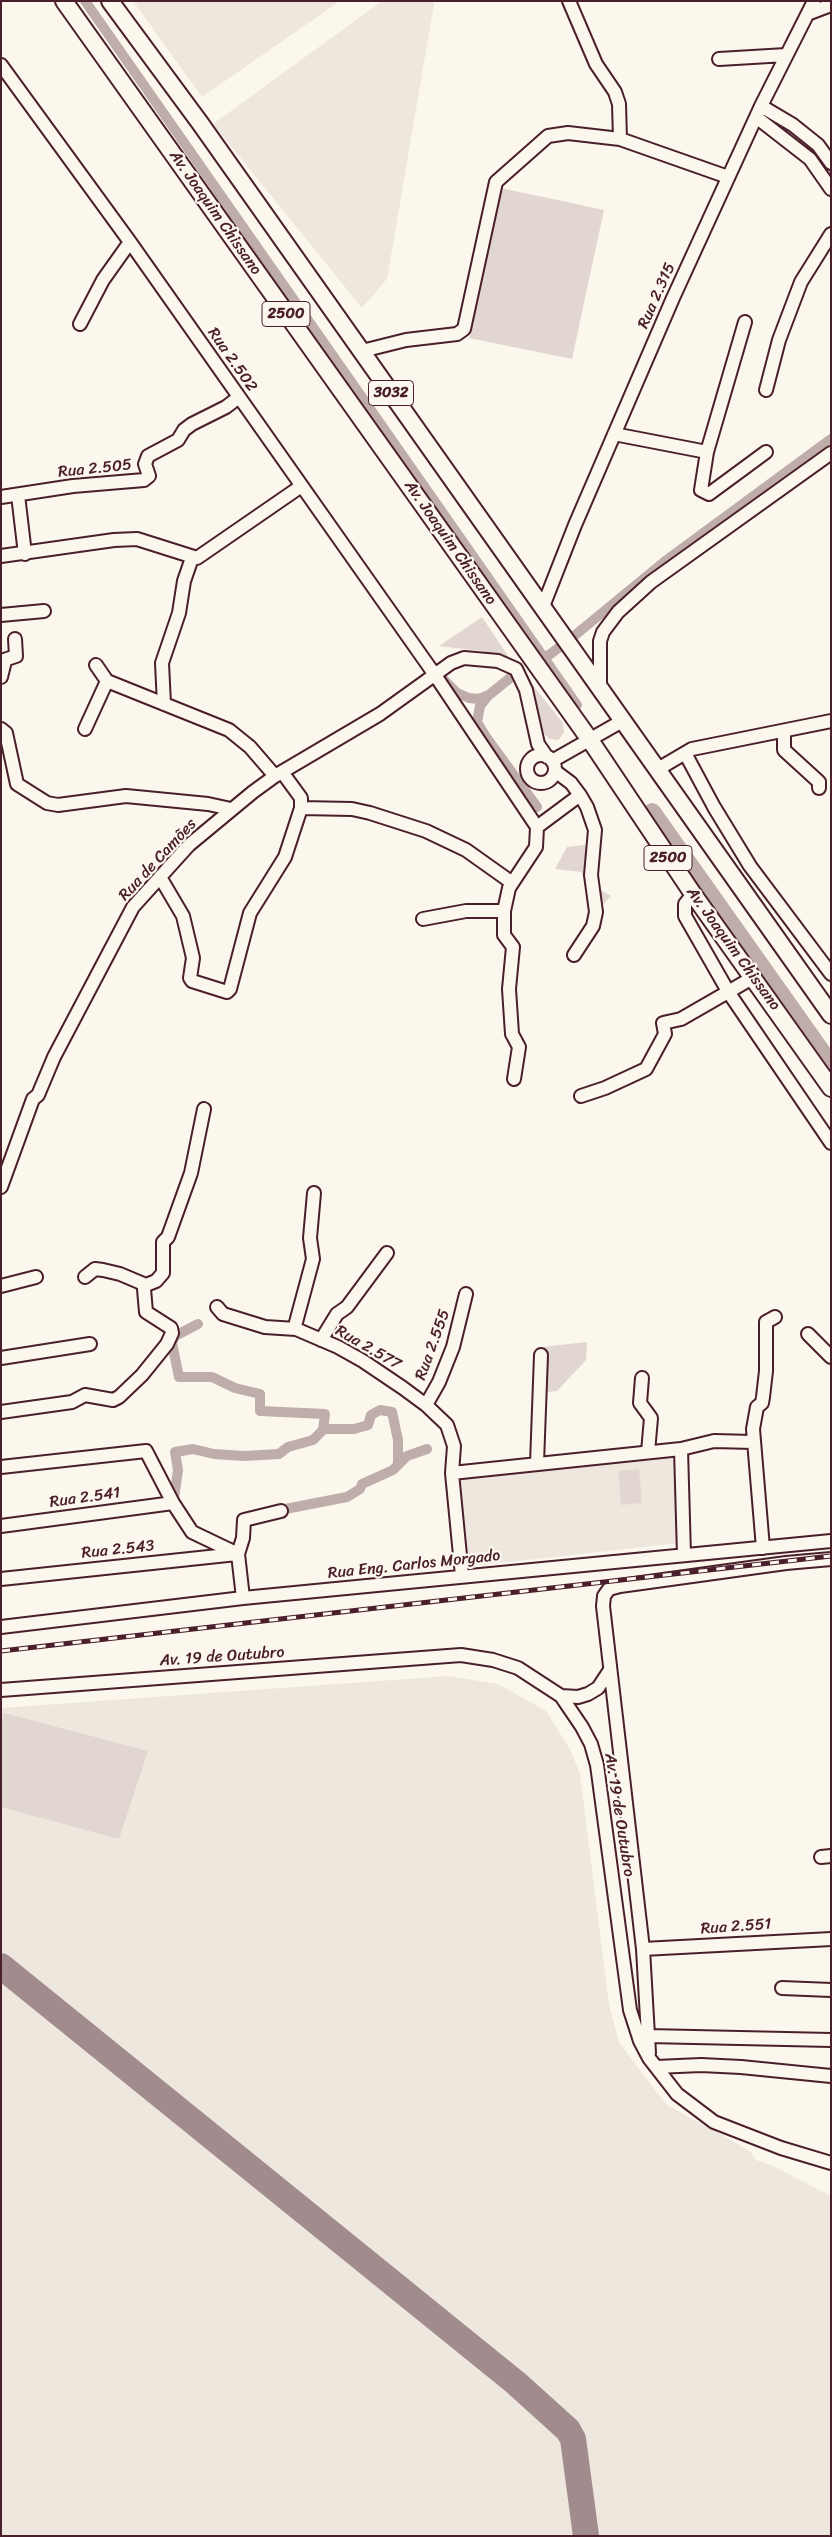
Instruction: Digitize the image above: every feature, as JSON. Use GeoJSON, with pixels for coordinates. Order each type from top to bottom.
{"type":"FeatureCollection","features":[{"type":"Feature","properties":{"kind":"main road","name":"Av. Joaquim Chissano"},"geometry":{"type":"LineString","coordinates":[[64,1],[590,740],[693,894],[754,977],[831,1088]]}},
{"type":"Feature","properties":{"kind":"main road","name":"3032"},"geometry":{"type":"LineString","coordinates":[[110,1],[362,351],[542,609],[624,720],[670,787]]}},
{"type":"Feature","properties":{"kind":"main road","name":"2500"},"geometry":{"type":"LineString","coordinates":[[670,787],[831,1015]]}},
{"type":"Feature","properties":{"kind":"street"},"geometry":{"type":"LineString","coordinates":[[569,1],[596,64],[615,92],[619,104],[620,139]]}},
{"type":"Feature","properties":{"kind":"street"},"geometry":{"type":"LineString","coordinates":[[812,7],[831,5]]}},
{"type":"Feature","properties":{"kind":"street","name":"Rua 2.315"},"geometry":{"type":"LineString","coordinates":[[542,609],[614,434],[728,177],[786,55],[812,7]]}},
{"type":"Feature","properties":{"kind":"street"},"geometry":{"type":"LineString","coordinates":[[719,59],[786,55]]}},
{"type":"Feature","properties":{"kind":"street","name":"Rua 2.502"},"geometry":{"type":"LineString","coordinates":[[1,65],[130,242],[300,487],[435,675],[537,827]]}},
{"type":"Feature","properties":{"kind":"street"},"geometry":{"type":"LineString","coordinates":[[758,112],[793,126],[818,145],[831,163]]}},
{"type":"Feature","properties":{"kind":"street"},"geometry":{"type":"LineString","coordinates":[[758,112],[810,159],[831,189]]}},
{"type":"Feature","properties":{"kind":"street"},"geometry":{"type":"LineString","coordinates":[[362,351],[406,340],[461,332],[464,328],[470,305],[496,182],[548,136],[568,133],[620,139],[728,177]]}},
{"type":"Feature","properties":{"kind":"street"},"geometry":{"type":"LineString","coordinates":[[766,390],[779,340],[801,282],[831,234]]}},
{"type":"Feature","properties":{"kind":"street"},"geometry":{"type":"LineString","coordinates":[[80,324],[103,280],[130,242]]}},
{"type":"Feature","properties":{"kind":"street"},"geometry":{"type":"LineString","coordinates":[[745,322],[707,452],[700,487],[704,493],[709,494],[766,452]]}},
{"type":"Feature","properties":{"kind":"street","name":"Rua 2.505"},"geometry":{"type":"LineString","coordinates":[[1,497],[73,486],[144,480],[149,476],[145,464],[148,456],[178,440],[184,430],[192,424],[226,407],[239,397]]}},
{"type":"Feature","properties":{"kind":"street"},"geometry":{"type":"LineString","coordinates":[[614,434],[707,452]]}},
{"type":"Feature","properties":{"kind":"street"},"geometry":{"type":"LineString","coordinates":[[600,689],[600,641],[603,632],[618,612],[651,582],[831,453]]}},
{"type":"Feature","properties":{"kind":"street"},"geometry":{"type":"LineString","coordinates":[[1,556],[114,540],[138,540],[192,558],[201,557],[300,487]]}},
{"type":"Feature","properties":{"kind":"street"},"geometry":{"type":"LineString","coordinates":[[18,495],[25,554]]}},
{"type":"Feature","properties":{"kind":"street"},"geometry":{"type":"LineString","coordinates":[[164,704],[162,663],[178,614],[184,581],[192,558]]}},
{"type":"Feature","properties":{"kind":"street"},"geometry":{"type":"LineString","coordinates":[[1,616],[44,610]]}},
{"type":"Feature","properties":{"kind":"street"},"geometry":{"type":"LineString","coordinates":[[1,677],[3,661],[16,656],[16,639]]}},
{"type":"Feature","properties":{"kind":"street","name":"Rua de Camões"},"geometry":{"type":"LineString","coordinates":[[1,1187],[33,1099],[38,1095],[54,1058],[123,923],[133,907],[190,845],[231,810],[278,774],[368,721],[451,663],[464,658],[498,661],[516,669],[526,690],[538,744],[551,763]]}},
{"type":"Feature","properties":{"kind":"street"},"geometry":{"type":"LineString","coordinates":[[96,665],[107,681],[229,730],[250,747],[301,798],[301,808],[283,863],[250,913],[230,989],[227,992],[192,981],[190,978],[193,958],[183,916],[160,877]]}},
{"type":"Feature","properties":{"kind":"street"},"geometry":{"type":"LineString","coordinates":[[84,729],[107,681]]}},
{"type":"Feature","properties":{"kind":"street"},"geometry":{"type":"LineString","coordinates":[[574,955],[593,926],[596,912],[591,875],[595,830],[587,807],[580,795],[572,783],[551,763],[624,720]]}},
{"type":"Feature","properties":{"kind":"street"},"geometry":{"type":"LineString","coordinates":[[658,769],[692,749],[831,721]]}},
{"type":"Feature","properties":{"kind":"street"},"geometry":{"type":"LineString","coordinates":[[1,730],[6,733],[17,784],[47,803],[58,805],[126,796],[208,804],[231,810]]}},
{"type":"Feature","properties":{"kind":"street"},"geometry":{"type":"LineString","coordinates":[[784,731],[784,750],[819,782],[820,788]]}},
{"type":"Feature","properties":{"kind":"street"},"geometry":{"type":"LineString","coordinates":[[685,753],[714,808],[750,866],[831,974]]}},
{"type":"Feature","properties":{"kind":"street"},"geometry":{"type":"LineString","coordinates":[[514,1079],[519,1048],[512,1034],[509,989],[514,947],[504,935],[504,911],[512,882],[536,847],[537,827],[580,795]]}},
{"type":"Feature","properties":{"kind":"street"},"geometry":{"type":"LineString","coordinates":[[301,808],[352,809],[370,812],[426,831],[466,850],[512,882]]}},
{"type":"Feature","properties":{"kind":"street"},"geometry":{"type":"LineString","coordinates":[[693,894],[685,904],[685,916],[729,993],[831,1143]]}},
{"type":"Feature","properties":{"kind":"street"},"geometry":{"type":"LineString","coordinates":[[423,919],[466,911],[504,911]]}},
{"type":"Feature","properties":{"kind":"street"},"geometry":{"type":"LineString","coordinates":[[581,1096],[605,1088],[646,1069],[665,1034],[663,1023],[681,1019],[754,977]]}},
{"type":"Feature","properties":{"kind":"street"},"geometry":{"type":"LineString","coordinates":[[85,1277],[95,1269],[120,1274],[146,1284],[156,1281],[163,1273],[163,1242],[168,1237],[191,1173],[204,1109]]}},
{"type":"Feature","properties":{"kind":"street"},"geometry":{"type":"LineString","coordinates":[[296,1329],[313,1259],[310,1238],[314,1193]]}},
{"type":"Feature","properties":{"kind":"street"},"geometry":{"type":"LineString","coordinates":[[321,1340],[337,1314],[347,1307],[387,1253]]}},
{"type":"Feature","properties":{"kind":"street"},"geometry":{"type":"LineString","coordinates":[[1,1286],[36,1277]]}},
{"type":"Feature","properties":{"kind":"street"},"geometry":{"type":"LineString","coordinates":[[1,1412],[72,1402],[85,1395],[113,1400],[119,1397],[142,1375],[167,1344],[172,1333],[171,1328],[146,1312],[144,1301],[146,1284]]}},
{"type":"Feature","properties":{"kind":"street","name":"Rua 2.555"},"geometry":{"type":"LineString","coordinates":[[426,1405],[453,1347],[466,1294]]}},
{"type":"Feature","properties":{"kind":"street","name":"Rua 2.577"},"geometry":{"type":"LineString","coordinates":[[217,1307],[220,1312],[256,1324],[296,1329],[363,1361],[426,1405],[447,1425],[452,1436],[454,1456],[452,1473],[462,1576]]}},
{"type":"Feature","properties":{"kind":"street"},"geometry":{"type":"LineString","coordinates":[[763,1548],[753,1442],[755,1415],[757,1407],[762,1402],[766,1371],[766,1322],[775,1318]]}},
{"type":"Feature","properties":{"kind":"street"},"geometry":{"type":"LineString","coordinates":[[808,1334],[831,1358]]}},
{"type":"Feature","properties":{"kind":"street"},"geometry":{"type":"LineString","coordinates":[[1,1358],[90,1344]]}},
{"type":"Feature","properties":{"kind":"street"},"geometry":{"type":"LineString","coordinates":[[537,1463],[541,1355]]}},
{"type":"Feature","properties":{"kind":"street"},"geometry":{"type":"LineString","coordinates":[[642,1378],[640,1403],[651,1418],[648,1452]]}},
{"type":"Feature","properties":{"kind":"street"},"geometry":{"type":"LineString","coordinates":[[452,1473],[681,1449],[714,1441],[753,1442]]}},
{"type":"Feature","properties":{"kind":"street"},"geometry":{"type":"LineString","coordinates":[[681,1449],[684,1555]]}},
{"type":"Feature","properties":{"kind":"street"},"geometry":{"type":"LineString","coordinates":[[1,1468],[146,1451],[173,1503],[192,1532],[238,1554]]}},
{"type":"Feature","properties":{"kind":"street","name":"Rua 2.541"},"geometry":{"type":"LineString","coordinates":[[1,1526],[173,1503]]}},
{"type":"Feature","properties":{"kind":"street"},"geometry":{"type":"LineString","coordinates":[[243,1598],[238,1554],[243,1538],[244,1520],[281,1511]]}},
{"type":"Feature","properties":{"kind":"street","name":"Rua Eng. Carlos Morgado"},"geometry":{"type":"LineString","coordinates":[[1,1627],[243,1598],[831,1541]]}},
{"type":"Feature","properties":{"kind":"street","name":"Rua 2.543"},"geometry":{"type":"LineString","coordinates":[[1,1579],[238,1554]]}},
{"type":"Feature","properties":{"kind":"street"},"geometry":{"type":"LineString","coordinates":[[831,1559],[786,1563],[609,1589],[604,1596],[603,1606],[643,1949],[648,2036],[652,2062],[741,2067],[831,2076]]}},
{"type":"Feature","properties":{"kind":"street","name":"Av. 19 de Outubro"},"geometry":{"type":"LineString","coordinates":[[1,1690],[461,1655],[494,1660],[518,1668],[562,1696],[582,1727],[597,1766],[630,2010],[640,2040],[652,2062],[678,2094],[714,2122],[781,2148],[831,2163]]}},
{"type":"Feature","properties":{"kind":"street"},"geometry":{"type":"LineString","coordinates":[[562,1696],[578,1697],[588,1694],[598,1688],[610,1670]]}},
{"type":"Feature","properties":{"kind":"street","name":"Rua 2.551"},"geometry":{"type":"LineString","coordinates":[[643,1949],[831,1939]]}},
{"type":"Feature","properties":{"kind":"street"},"geometry":{"type":"LineString","coordinates":[[782,1988],[831,1990]]}},
{"type":"Feature","properties":{"kind":"street"},"geometry":{"type":"LineString","coordinates":[[648,2036],[831,2040]]}},
{"type":"Feature","properties":{"kind":"shaded area"},"geometry":{"type":"Polygon","coordinates":[[[133,1],[340,1],[202,97],[133,1]]]}},
{"type":"Feature","properties":{"kind":"shaded area"},"geometry":{"type":"Polygon","coordinates":[[[382,1],[432,1],[434,4],[387,279],[362,308],[213,124],[382,1]]]}},
{"type":"Feature","properties":{"kind":"shaded area"},"geometry":{"type":"Polygon","coordinates":[[[501,188],[604,210],[572,359],[469,338],[501,188]]]}},
{"type":"Feature","properties":{"kind":"shaded area"},"geometry":{"type":"Polygon","coordinates":[[[482,617],[511,660],[480,651],[439,646],[482,617]]]}},
{"type":"Feature","properties":{"kind":"shaded area"},"geometry":{"type":"Polygon","coordinates":[[[531,683],[563,723],[564,733],[558,740],[549,739],[544,733],[531,683]]]}},
{"type":"Feature","properties":{"kind":"shaded area"},"geometry":{"type":"Polygon","coordinates":[[[593,844],[596,887],[611,896],[594,914],[590,889],[581,872],[555,869],[567,847],[593,844]]]}},
{"type":"Feature","properties":{"kind":"shaded area"},"geometry":{"type":"Polygon","coordinates":[[[587,1342],[586,1360],[557,1391],[540,1393],[542,1347],[587,1342]]]}},
{"type":"Feature","properties":{"kind":"shaded area"},"geometry":{"type":"Polygon","coordinates":[[[674,1456],[680,1543],[464,1567],[452,1478],[674,1456]]]}},
{"type":"Feature","properties":{"kind":"shaded area"},"geometry":{"type":"Polygon","coordinates":[[[639,1469],[642,1503],[621,1505],[618,1471],[639,1469]]]}},
{"type":"Feature","properties":{"kind":"shaded area"},"geometry":{"type":"Polygon","coordinates":[[[449,1676],[498,1684],[546,1711],[571,1751],[580,1774],[609,2005],[619,2042],[667,2105],[751,2152],[756,2160],[771,2165],[831,2196],[831,2536],[1,2536],[1,1708],[449,1676]]]}},
{"type":"Feature","properties":{"kind":"shaded area"},"geometry":{"type":"Polygon","coordinates":[[[4,1713],[148,1751],[119,1839],[1,1807],[1,1724],[4,1713]]]}},
{"type":"Feature","properties":{"kind":"waterway"},"geometry":{"type":"LineString","coordinates":[[85,1],[577,705]]}},
{"type":"Feature","properties":{"kind":"waterway"},"geometry":{"type":"LineString","coordinates":[[773,119],[812,150],[831,178]]}},
{"type":"Feature","properties":{"kind":"waterway"},"geometry":{"type":"LineString","coordinates":[[822,161],[831,175]]}},
{"type":"Feature","properties":{"kind":"waterway"},"geometry":{"type":"LineString","coordinates":[[574,636],[664,562],[831,439]]}},
{"type":"Feature","properties":{"kind":"waterway"},"geometry":{"type":"LineString","coordinates":[[545,658],[561,646]]}},
{"type":"Feature","properties":{"kind":"waterway"},"geometry":{"type":"LineString","coordinates":[[443,679],[457,693],[469,698],[479,699],[489,695],[510,678]]}},
{"type":"Feature","properties":{"kind":"waterway"},"geometry":{"type":"LineString","coordinates":[[488,696],[480,706],[477,722],[537,807]]}},
{"type":"Feature","properties":{"kind":"waterway"},"geometry":{"type":"LineString","coordinates":[[652,812],[831,1065]]}},
{"type":"Feature","properties":{"kind":"waterway"},"geometry":{"type":"LineString","coordinates":[[198,1324],[175,1336],[172,1343],[179,1377],[212,1377],[235,1388],[260,1394],[260,1411],[325,1414],[323,1430]]}},
{"type":"Feature","properties":{"kind":"waterway"},"geometry":{"type":"LineString","coordinates":[[173,1505],[178,1470],[175,1452],[193,1449],[214,1454],[244,1456],[279,1454],[288,1447],[313,1440],[324,1429],[354,1429],[368,1425],[371,1415],[380,1410],[392,1412],[398,1440],[398,1465]]}},
{"type":"Feature","properties":{"kind":"waterway"},"geometry":{"type":"LineString","coordinates":[[275,1511],[347,1497],[360,1489],[362,1484],[393,1470],[407,1456],[427,1449]]}},
{"type":"Feature","properties":{"kind":"taxiway"},"geometry":{"type":"LineString","coordinates":[[1,1966],[516,2383],[568,2430],[573,2439],[586,2536]]}},
{"type":"Feature","properties":{"kind":"railway"},"geometry":{"type":"LineString","coordinates":[[1,1651],[831,1556]]}}]}
